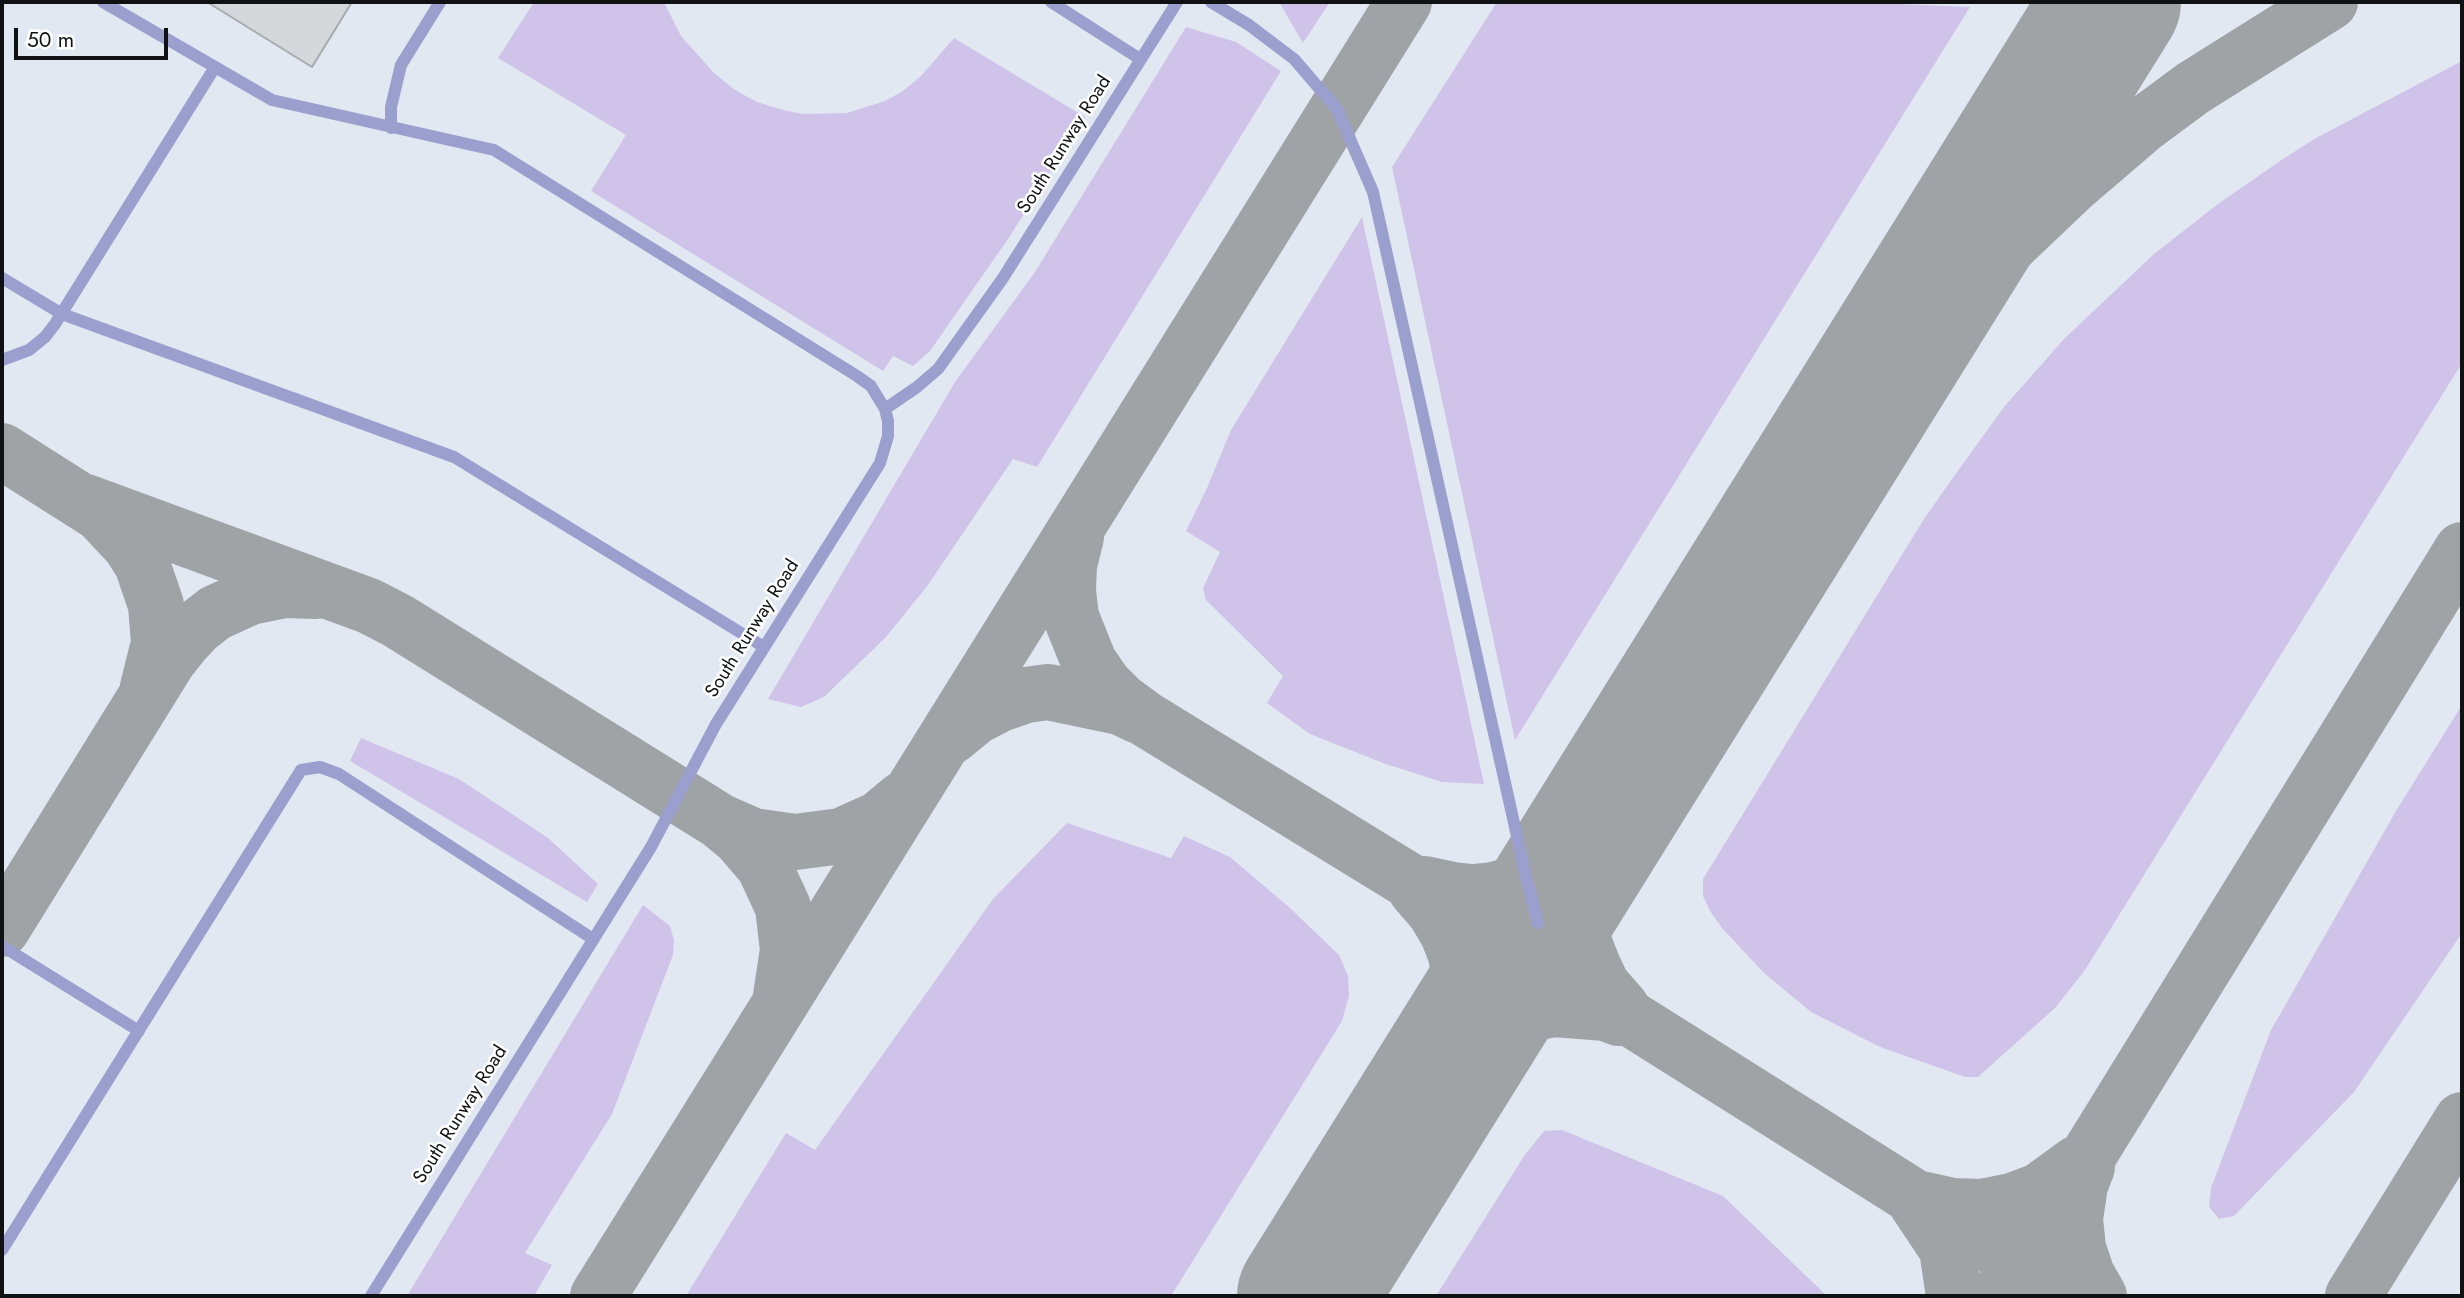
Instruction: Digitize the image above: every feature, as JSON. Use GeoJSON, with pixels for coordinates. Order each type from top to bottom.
{"type":"FeatureCollection","features":[{"type":"Feature","properties":{"kind":"lane"},"geometry":{"type":"LineString","coordinates":[[103,2],[272,100],[494,150],[857,376],[871,386],[885,409]]}},
{"type":"Feature","properties":{"kind":"lane"},"geometry":{"type":"LineString","coordinates":[[391,128],[394,86],[401,65],[440,2]]}},
{"type":"Feature","properties":{"kind":"lane"},"geometry":{"type":"LineString","coordinates":[[1051,2],[1140,59]]}},
{"type":"Feature","properties":{"kind":"lane","name":"South Runway Road"},"geometry":{"type":"LineString","coordinates":[[371,1296],[651,847],[701,751],[880,463],[888,436],[885,409],[938,369],[1025,246],[1177,2]]}},
{"type":"Feature","properties":{"kind":"lane"},"geometry":{"type":"LineString","coordinates":[[1211,2],[1249,25],[1294,59],[1337,109],[1373,192],[1538,923]]}},
{"type":"Feature","properties":{"kind":"lane"},"geometry":{"type":"LineString","coordinates":[[2,360],[29,350],[45,337],[62,314],[215,67]]}},
{"type":"Feature","properties":{"kind":"lane"},"geometry":{"type":"LineString","coordinates":[[2,278],[62,314],[454,457],[764,647]]}},
{"type":"Feature","properties":{"kind":"lane"},"geometry":{"type":"LineString","coordinates":[[2,1251],[301,770],[320,767],[339,774],[593,939]]}},
{"type":"Feature","properties":{"kind":"lane"},"geometry":{"type":"LineString","coordinates":[[2,946],[139,1031]]}},
{"type":"Feature","properties":{"kind":"shaded area"},"geometry":{"type":"Polygon","coordinates":[[[2,2],[2462,2],[2462,1296],[2,1296],[2,2]]]}},
{"type":"Feature","properties":{"kind":"shaded area"},"geometry":{"type":"Polygon","coordinates":[[[534,2],[664,2],[681,36],[714,73],[735,90],[757,102],[783,110],[803,114],[847,113],[885,101],[921,76],[954,38],[1085,117],[1008,239],[930,351],[913,366],[893,356],[883,371],[591,191],[626,135],[498,58],[534,2]]]}},
{"type":"Feature","properties":{"kind":"shaded area"},"geometry":{"type":"Polygon","coordinates":[[[1279,2],[1330,2],[1303,43],[1279,2]]]}},
{"type":"Feature","properties":{"kind":"shaded area"},"geometry":{"type":"Polygon","coordinates":[[[1497,2],[1854,2],[1970,7],[1515,740],[1392,167],[1497,2]]]}},
{"type":"Feature","properties":{"kind":"shaded area"},"geometry":{"type":"Polygon","coordinates":[[[1186,27],[1236,42],[1281,71],[1037,467],[1013,459],[928,585],[886,637],[824,697],[801,707],[768,699],[955,382],[1035,272],[1186,27]]]}},
{"type":"Feature","properties":{"kind":"shaded area"},"geometry":{"type":"Polygon","coordinates":[[[2462,61],[2462,363],[2085,970],[2055,1008],[1978,1077],[1965,1077],[1880,1047],[1811,1012],[1763,972],[1722,928],[1703,896],[1703,879],[1924,519],[2004,407],[2064,339],[2154,254],[2218,204],[2316,138],[2462,61]]]}},
{"type":"Feature","properties":{"kind":"shaded area"},"geometry":{"type":"Polygon","coordinates":[[[1362,217],[1484,784],[1442,782],[1383,763],[1310,734],[1267,703],[1283,676],[1206,600],[1203,588],[1220,552],[1186,531],[1231,430],[1362,217]]]}},
{"type":"Feature","properties":{"kind":"shaded area"},"geometry":{"type":"Polygon","coordinates":[[[2462,705],[2462,933],[2354,1092],[2234,1216],[2219,1219],[2209,1207],[2211,1188],[2271,1030],[2396,811],[2462,705]]]}},
{"type":"Feature","properties":{"kind":"shaded area"},"geometry":{"type":"Polygon","coordinates":[[[361,738],[459,779],[548,838],[598,884],[587,902],[350,761],[361,738]]]}},
{"type":"Feature","properties":{"kind":"shaded area"},"geometry":{"type":"Polygon","coordinates":[[[1067,823],[1171,858],[1184,836],[1230,857],[1290,908],[1339,955],[1348,976],[1349,996],[1342,1021],[1171,1296],[686,1296],[786,1133],[815,1150],[993,899],[1067,823]]]}},
{"type":"Feature","properties":{"kind":"shaded area"},"geometry":{"type":"Polygon","coordinates":[[[643,905],[670,926],[674,940],[673,955],[612,1114],[525,1253],[552,1265],[534,1296],[407,1296],[643,905]]]}},
{"type":"Feature","properties":{"kind":"shaded area"},"geometry":{"type":"Polygon","coordinates":[[[1562,1130],[1723,1196],[1827,1296],[1436,1296],[1524,1156],[1544,1131],[1562,1130]]]}},
{"type":"Feature","properties":{"kind":"building"},"geometry":{"type":"Polygon","coordinates":[[[207,2],[352,2],[312,67],[207,2]]]}},
{"type":"Feature","properties":{"kind":"taxiway"},"geometry":{"type":"LineString","coordinates":[[598,1296],[1404,2]]}},
{"type":"Feature","properties":{"kind":"taxiway"},"geometry":{"type":"LineString","coordinates":[[1855,414],[1920,338],[1992,262],[2073,185],[2143,125],[2193,88],[2330,2]]}},
{"type":"Feature","properties":{"kind":"taxiway"},"geometry":{"type":"LineString","coordinates":[[2,451],[101,514],[130,545],[142,564],[156,605],[159,643],[148,687]]}},
{"type":"Feature","properties":{"kind":"taxiway"},"geometry":{"type":"LineString","coordinates":[[83,501],[369,606],[398,621],[721,822],[753,836],[795,842],[841,836],[879,819],[903,799]]}},
{"type":"Feature","properties":{"kind":"taxiway"},"geometry":{"type":"LineString","coordinates":[[1076,537],[1069,565],[1071,617],[1089,662],[1104,684],[1121,701],[1144,718],[1522,950],[2071,1296]]}},
{"type":"Feature","properties":{"kind":"taxiway"},"geometry":{"type":"LineString","coordinates":[[1999,1294],[2093,1148],[2462,550]]}},
{"type":"Feature","properties":{"kind":"taxiway"},"geometry":{"type":"LineString","coordinates":[[2,929],[168,661],[183,642],[215,613],[250,597],[284,590],[316,591]]}},
{"type":"Feature","properties":{"kind":"taxiway"},"geometry":{"type":"LineString","coordinates":[[952,736],[975,717],[1000,704],[1026,695],[1048,692],[1120,707],[1139,716]]}},
{"type":"Feature","properties":{"kind":"taxiway"},"geometry":{"type":"LineString","coordinates":[[1424,884],[1473,892],[1527,881],[1555,865],[1606,815]]}},
{"type":"Feature","properties":{"kind":"taxiway"},"geometry":{"type":"LineString","coordinates":[[1602,821],[1588,853],[1580,888],[1580,915],[1584,943],[1593,966],[1602,985],[1622,1008]]}},
{"type":"Feature","properties":{"kind":"taxiway"},"geometry":{"type":"LineString","coordinates":[[723,824],[739,837],[764,866],[783,907],[788,950],[781,996]]}},
{"type":"Feature","properties":{"kind":"taxiway"},"geometry":{"type":"LineString","coordinates":[[1416,890],[1435,912],[1448,934],[1459,973],[1457,1025],[1439,1080]]}},
{"type":"Feature","properties":{"kind":"taxiway"},"geometry":{"type":"LineString","coordinates":[[1437,1086],[1458,1055],[1499,1025],[1524,1015],[1554,1009],[1606,1013],[1619,1018]]}},
{"type":"Feature","properties":{"kind":"taxiway"},"geometry":{"type":"LineString","coordinates":[[2353,1296],[2462,1120]]}},
{"type":"Feature","properties":{"kind":"taxiway"},"geometry":{"type":"LineString","coordinates":[[1921,1199],[1953,1206],[1982,1207],[2012,1201],[2039,1191],[2076,1164]]}},
{"type":"Feature","properties":{"kind":"taxiway"},"geometry":{"type":"LineString","coordinates":[[2087,1167],[2080,1185],[2075,1219],[2078,1248],[2087,1275],[2099,1296]]}},
{"type":"Feature","properties":{"kind":"taxiway"},"geometry":{"type":"LineString","coordinates":[[1915,1201],[1947,1249],[1954,1296]]}},
{"type":"Feature","properties":{"kind":"runway"},"geometry":{"type":"LineString","coordinates":[[1306,1296],[2112,2]]}}]}
